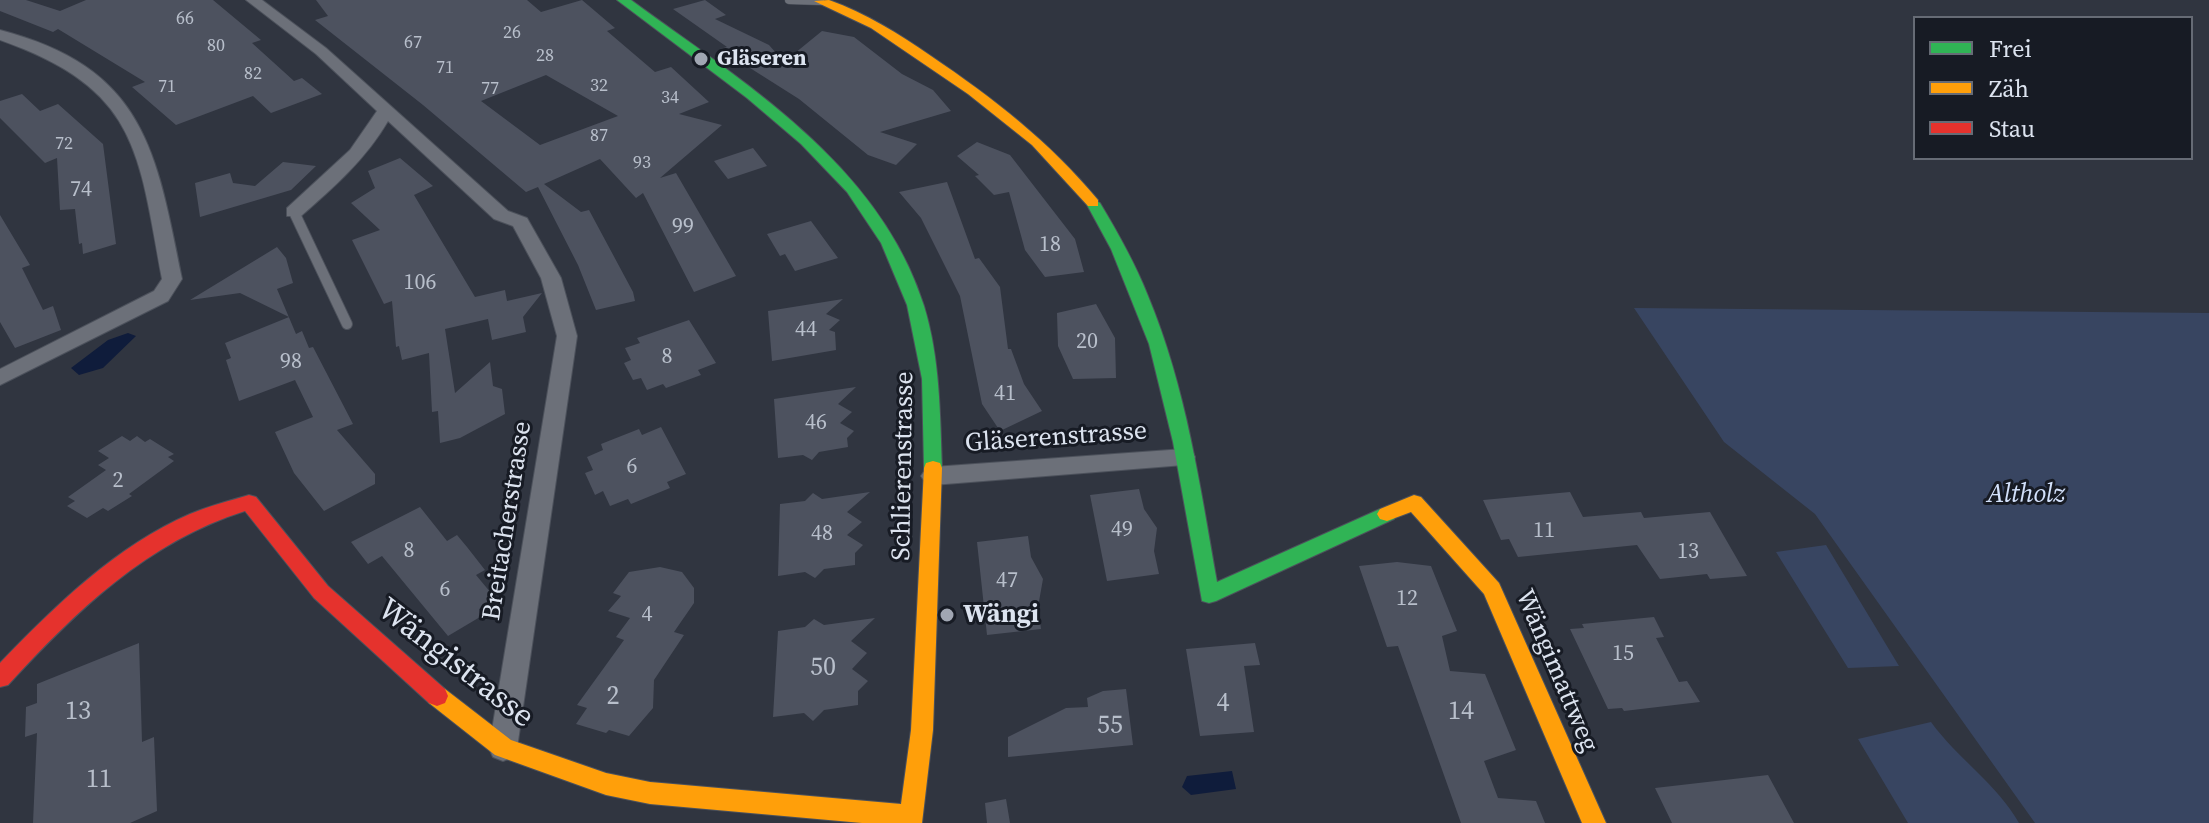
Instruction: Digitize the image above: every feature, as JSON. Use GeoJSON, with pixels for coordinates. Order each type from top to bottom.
{"type":"FeatureCollection","features":[{"type":"Feature","properties":{"kind":"street","name":"Schlierenstrasse"},"geometry":{"type":"LineString","coordinates":[[623,0],[817,146],[885,226],[921,308],[935,373],[933,476],[922,730],[910,820]]}},
{"type":"Feature","properties":{"kind":"street","name":"Breitacherstrasse"},"geometry":{"type":"LineString","coordinates":[[261,1],[321,51],[501,215],[520,222],[539,252],[560,306],[567,336],[503,748]]}},
{"type":"Feature","properties":{"kind":"street","name":"Gläserenstrasse"},"geometry":{"type":"LineString","coordinates":[[820,1],[849,8],[981,94],[1040,143],[1093,203],[1134,274],[1163,356],[1209,595]]}},
{"type":"Feature","properties":{"kind":"street"},"geometry":{"type":"LineString","coordinates":[[0,35],[65,62],[119,104],[145,153],[172,279],[161,296],[0,378]]}},
{"type":"Feature","properties":{"kind":"street"},"geometry":{"type":"LineString","coordinates":[[294,212],[351,162],[372,137],[385,112]]}},
{"type":"Feature","properties":{"kind":"street","name":"Gläserenstrasse"},"geometry":{"type":"LineString","coordinates":[[933,476],[1184,457]]}},
{"type":"Feature","properties":{"kind":"street","name":"Wängistrasse"},"geometry":{"type":"LineString","coordinates":[[0,678],[40,634],[102,578],[191,522],[249,502],[321,592],[410,675],[503,748],[606,784],[650,793],[910,820]]}},
{"type":"Feature","properties":{"kind":"street","name":"Wängimattweg"},"geometry":{"type":"LineString","coordinates":[[1209,595],[1414,502],[1492,589],[1594,823]]}},
{"type":"Feature","properties":{"kind":"lane"},"geometry":{"type":"LineString","coordinates":[[789,0],[820,1]]}},
{"type":"Feature","properties":{"kind":"lane"},"geometry":{"type":"LineString","coordinates":[[294,212],[347,324]]}},
{"type":"Feature","properties":{"kind":"green space","name":"Altholz"},"geometry":{"type":"Polygon","coordinates":[[[1634,308],[2209,313],[2209,823],[2035,823],[1815,514],[1724,442],[1634,308]]]}},
{"type":"Feature","properties":{"kind":"green space"},"geometry":{"type":"Polygon","coordinates":[[[1826,545],[1899,666],[1848,668],[1776,552],[1826,545]]]}},
{"type":"Feature","properties":{"kind":"green space"},"geometry":{"type":"Polygon","coordinates":[[[1931,722],[2000,796],[2019,823],[1908,823],[1858,739],[1931,722]]]}},
{"type":"Feature","properties":{"kind":"shaded area"},"geometry":{"type":"Polygon","coordinates":[[[128,333],[136,336],[103,368],[79,375],[71,368],[108,340],[128,333]]]}},
{"type":"Feature","properties":{"kind":"shaded area"},"geometry":{"type":"Polygon","coordinates":[[[1232,771],[1236,789],[1191,795],[1182,787],[1187,776],[1232,771]]]}},
{"type":"Feature","properties":{"kind":"building"},"geometry":{"type":"Polygon","coordinates":[[[0,0],[26,0],[60,11],[86,0],[213,0],[261,40],[252,43],[294,81],[302,78],[322,94],[271,113],[253,96],[176,125],[132,87],[145,82],[58,29],[53,32],[0,11],[0,0]]]}},
{"type":"Feature","properties":{"kind":"building"},"geometry":{"type":"Polygon","coordinates":[[[316,0],[527,0],[541,12],[582,0],[615,28],[607,31],[655,72],[671,67],[709,102],[679,114],[722,125],[660,178],[676,173],[736,276],[694,292],[643,193],[636,198],[600,159],[544,184],[581,212],[589,210],[633,292],[635,301],[596,310],[578,265],[538,187],[526,192],[315,20],[328,16],[316,0]],[[546,75],[481,101],[540,145],[618,116],[546,75]]]}},
{"type":"Feature","properties":{"kind":"building"},"geometry":{"type":"Polygon","coordinates":[[[705,0],[726,15],[715,19],[769,45],[784,62],[822,31],[854,37],[902,74],[933,90],[951,111],[880,132],[917,144],[896,165],[868,155],[799,99],[720,49],[727,47],[673,9],[705,0]]]}},
{"type":"Feature","properties":{"kind":"building"},"geometry":{"type":"Polygon","coordinates":[[[22,94],[40,111],[58,104],[103,144],[116,244],[83,254],[75,209],[60,210],[57,158],[45,163],[0,118],[0,101],[22,94]]]}},
{"type":"Feature","properties":{"kind":"building"},"geometry":{"type":"Polygon","coordinates":[[[977,142],[1010,155],[1075,239],[1084,272],[1045,277],[1025,250],[1009,192],[994,195],[975,176],[979,175],[957,156],[977,142]]]}},
{"type":"Feature","properties":{"kind":"building"},"geometry":{"type":"Polygon","coordinates":[[[753,148],[767,166],[728,179],[714,161],[753,148]]]}},
{"type":"Feature","properties":{"kind":"building"},"geometry":{"type":"Polygon","coordinates":[[[400,158],[433,186],[414,195],[475,297],[505,290],[507,301],[542,293],[523,317],[526,332],[492,340],[488,319],[445,329],[455,393],[490,362],[493,386],[502,389],[505,414],[460,438],[440,443],[438,411],[432,412],[429,353],[402,360],[399,346],[396,347],[392,301],[384,304],[352,240],[380,230],[351,203],[375,188],[368,171],[400,158]]]}},
{"type":"Feature","properties":{"kind":"building"},"geometry":{"type":"Polygon","coordinates":[[[283,162],[316,166],[291,190],[200,217],[195,183],[230,173],[233,183],[255,186],[283,162]]]}},
{"type":"Feature","properties":{"kind":"building"},"geometry":{"type":"Polygon","coordinates":[[[947,182],[975,259],[979,258],[1000,287],[1008,349],[1011,349],[1024,384],[1042,411],[1000,431],[982,404],[960,296],[921,218],[899,192],[947,182]]]}},
{"type":"Feature","properties":{"kind":"building"},"geometry":{"type":"Polygon","coordinates":[[[0,215],[30,265],[22,268],[43,310],[53,306],[61,330],[15,348],[0,322],[0,215]]]}},
{"type":"Feature","properties":{"kind":"building"},"geometry":{"type":"Polygon","coordinates":[[[811,221],[838,258],[795,271],[785,254],[780,256],[767,234],[811,221]]]}},
{"type":"Feature","properties":{"kind":"building"},"geometry":{"type":"Polygon","coordinates":[[[277,247],[286,258],[293,283],[277,289],[289,317],[240,293],[190,300],[277,247]]]}},
{"type":"Feature","properties":{"kind":"building"},"geometry":{"type":"Polygon","coordinates":[[[843,299],[826,314],[840,320],[829,330],[835,332],[836,350],[772,361],[768,311],[843,299]]]}},
{"type":"Feature","properties":{"kind":"building"},"geometry":{"type":"Polygon","coordinates":[[[1096,304],[1115,338],[1116,378],[1073,379],[1058,346],[1057,313],[1096,304]]]}},
{"type":"Feature","properties":{"kind":"building"},"geometry":{"type":"Polygon","coordinates":[[[289,317],[296,334],[302,331],[309,348],[313,347],[353,424],[337,430],[375,474],[375,484],[324,511],[294,473],[275,432],[313,417],[295,380],[239,401],[226,360],[231,358],[225,343],[289,317]]]}},
{"type":"Feature","properties":{"kind":"building"},"geometry":{"type":"Polygon","coordinates":[[[689,320],[716,363],[698,370],[701,375],[666,388],[663,384],[647,390],[641,378],[633,380],[624,363],[631,360],[625,348],[640,343],[637,338],[689,320]]]}},
{"type":"Feature","properties":{"kind":"building"},"geometry":{"type":"Polygon","coordinates":[[[856,387],[838,404],[852,412],[840,423],[854,431],[847,438],[848,447],[819,452],[812,460],[803,455],[778,458],[774,399],[856,387]]]}},
{"type":"Feature","properties":{"kind":"building"},"geometry":{"type":"Polygon","coordinates":[[[661,427],[686,474],[667,482],[670,488],[631,504],[628,499],[610,506],[603,491],[595,495],[585,473],[593,470],[587,457],[603,450],[601,444],[639,429],[642,435],[661,427]]]}},
{"type":"Feature","properties":{"kind":"building"},"geometry":{"type":"Polygon","coordinates":[[[122,436],[130,441],[137,436],[145,442],[150,439],[174,454],[168,457],[174,461],[129,494],[132,496],[108,511],[103,508],[87,518],[67,506],[75,501],[68,497],[106,470],[98,465],[109,458],[98,451],[122,436]]]}},
{"type":"Feature","properties":{"kind":"building"},"geometry":{"type":"Polygon","coordinates":[[[1139,489],[1144,509],[1157,528],[1154,551],[1159,574],[1107,581],[1090,495],[1139,489]]]}},
{"type":"Feature","properties":{"kind":"building"},"geometry":{"type":"Polygon","coordinates":[[[870,492],[847,512],[862,522],[847,535],[863,545],[855,553],[855,565],[824,569],[815,578],[805,572],[778,576],[780,504],[805,501],[813,493],[822,499],[870,492]]]}},
{"type":"Feature","properties":{"kind":"building"},"geometry":{"type":"Polygon","coordinates":[[[1570,492],[1583,517],[1641,512],[1644,518],[1710,512],[1747,576],[1710,579],[1707,574],[1660,579],[1637,545],[1518,557],[1509,539],[1501,540],[1483,500],[1570,492]]]}},
{"type":"Feature","properties":{"kind":"building"},"geometry":{"type":"Polygon","coordinates":[[[420,507],[447,541],[457,535],[467,547],[485,570],[476,575],[496,599],[479,609],[480,617],[448,636],[382,556],[368,564],[351,542],[420,507]]]}},
{"type":"Feature","properties":{"kind":"building"},"geometry":{"type":"Polygon","coordinates":[[[1028,536],[1031,557],[1043,579],[1038,607],[1041,629],[987,635],[977,542],[1028,536]]]}},
{"type":"Feature","properties":{"kind":"building"},"geometry":{"type":"Polygon","coordinates":[[[1397,562],[1431,566],[1457,631],[1442,636],[1450,671],[1485,674],[1516,750],[1484,761],[1498,798],[1536,801],[1545,823],[1461,823],[1398,646],[1387,647],[1359,566],[1397,562]]]}},
{"type":"Feature","properties":{"kind":"building"},"geometry":{"type":"Polygon","coordinates":[[[660,567],[682,572],[694,588],[694,603],[674,632],[684,635],[654,680],[653,708],[629,736],[576,724],[587,708],[577,705],[624,640],[616,637],[630,618],[608,611],[621,596],[613,593],[629,572],[660,567]]]}},
{"type":"Feature","properties":{"kind":"building"},"geometry":{"type":"Polygon","coordinates":[[[1654,617],[1664,637],[1656,638],[1679,682],[1687,681],[1700,702],[1624,711],[1622,708],[1608,709],[1570,629],[1584,628],[1582,624],[1654,617]]]}},
{"type":"Feature","properties":{"kind":"building"},"geometry":{"type":"Polygon","coordinates":[[[875,618],[851,641],[867,653],[852,669],[868,681],[858,691],[858,705],[824,710],[813,721],[804,713],[773,717],[778,631],[805,627],[814,619],[824,625],[875,618]]]}},
{"type":"Feature","properties":{"kind":"building"},"geometry":{"type":"Polygon","coordinates":[[[139,643],[142,742],[154,737],[157,811],[130,823],[33,823],[37,733],[25,737],[26,707],[37,703],[37,684],[139,643]]]}},
{"type":"Feature","properties":{"kind":"building"},"geometry":{"type":"Polygon","coordinates":[[[1255,643],[1260,665],[1244,666],[1254,732],[1200,736],[1186,649],[1255,643]]]}},
{"type":"Feature","properties":{"kind":"building"},"geometry":{"type":"Polygon","coordinates":[[[1126,689],[1133,745],[1008,757],[1008,737],[1066,708],[1088,707],[1087,698],[1103,691],[1126,689]]]}},
{"type":"Feature","properties":{"kind":"building"},"geometry":{"type":"Polygon","coordinates":[[[1768,775],[1794,823],[1672,823],[1655,788],[1768,775]]]}},
{"type":"Feature","properties":{"kind":"building"},"geometry":{"type":"Polygon","coordinates":[[[1006,799],[1010,823],[987,823],[985,803],[1006,799]]]}},
{"type":"Feature","properties":{"kind":"traffic: fast"},"geometry":{"type":"LineString","coordinates":[[623,0],[751,95],[806,141],[852,189],[889,243],[915,305],[930,379],[933,468]]}},
{"type":"Feature","properties":{"kind":"traffic: fast"},"geometry":{"type":"LineString","coordinates":[[1093,203],[1119,249],[1157,344],[1182,442],[1209,595],[1387,514]]}},
{"type":"Feature","properties":{"kind":"traffic: slow"},"geometry":{"type":"LineString","coordinates":[[820,1],[876,26],[973,91],[1037,142],[1093,203]]}},
{"type":"Feature","properties":{"kind":"traffic: slow"},"geometry":{"type":"LineString","coordinates":[[910,823],[922,730],[933,468]]}},
{"type":"Feature","properties":{"kind":"traffic: slow"},"geometry":{"type":"LineString","coordinates":[[1387,514],[1414,502],[1492,589],[1594,823]]}},
{"type":"Feature","properties":{"kind":"traffic: slow"},"geometry":{"type":"LineString","coordinates":[[437,696],[503,748],[606,784],[650,793],[910,816]]}},
{"type":"Feature","properties":{"kind":"traffic: jam"},"geometry":{"type":"LineString","coordinates":[[0,678],[88,591],[137,553],[198,519],[249,502],[321,592],[437,696]]}},
{"type":"Feature","properties":{"kind":"place","name":"Gläseren"},"geometry":{"type":"Point","coordinates":[701,59]}},
{"type":"Feature","properties":{"kind":"place","name":"Wängi"},"geometry":{"type":"Point","coordinates":[947,615]}}]}
